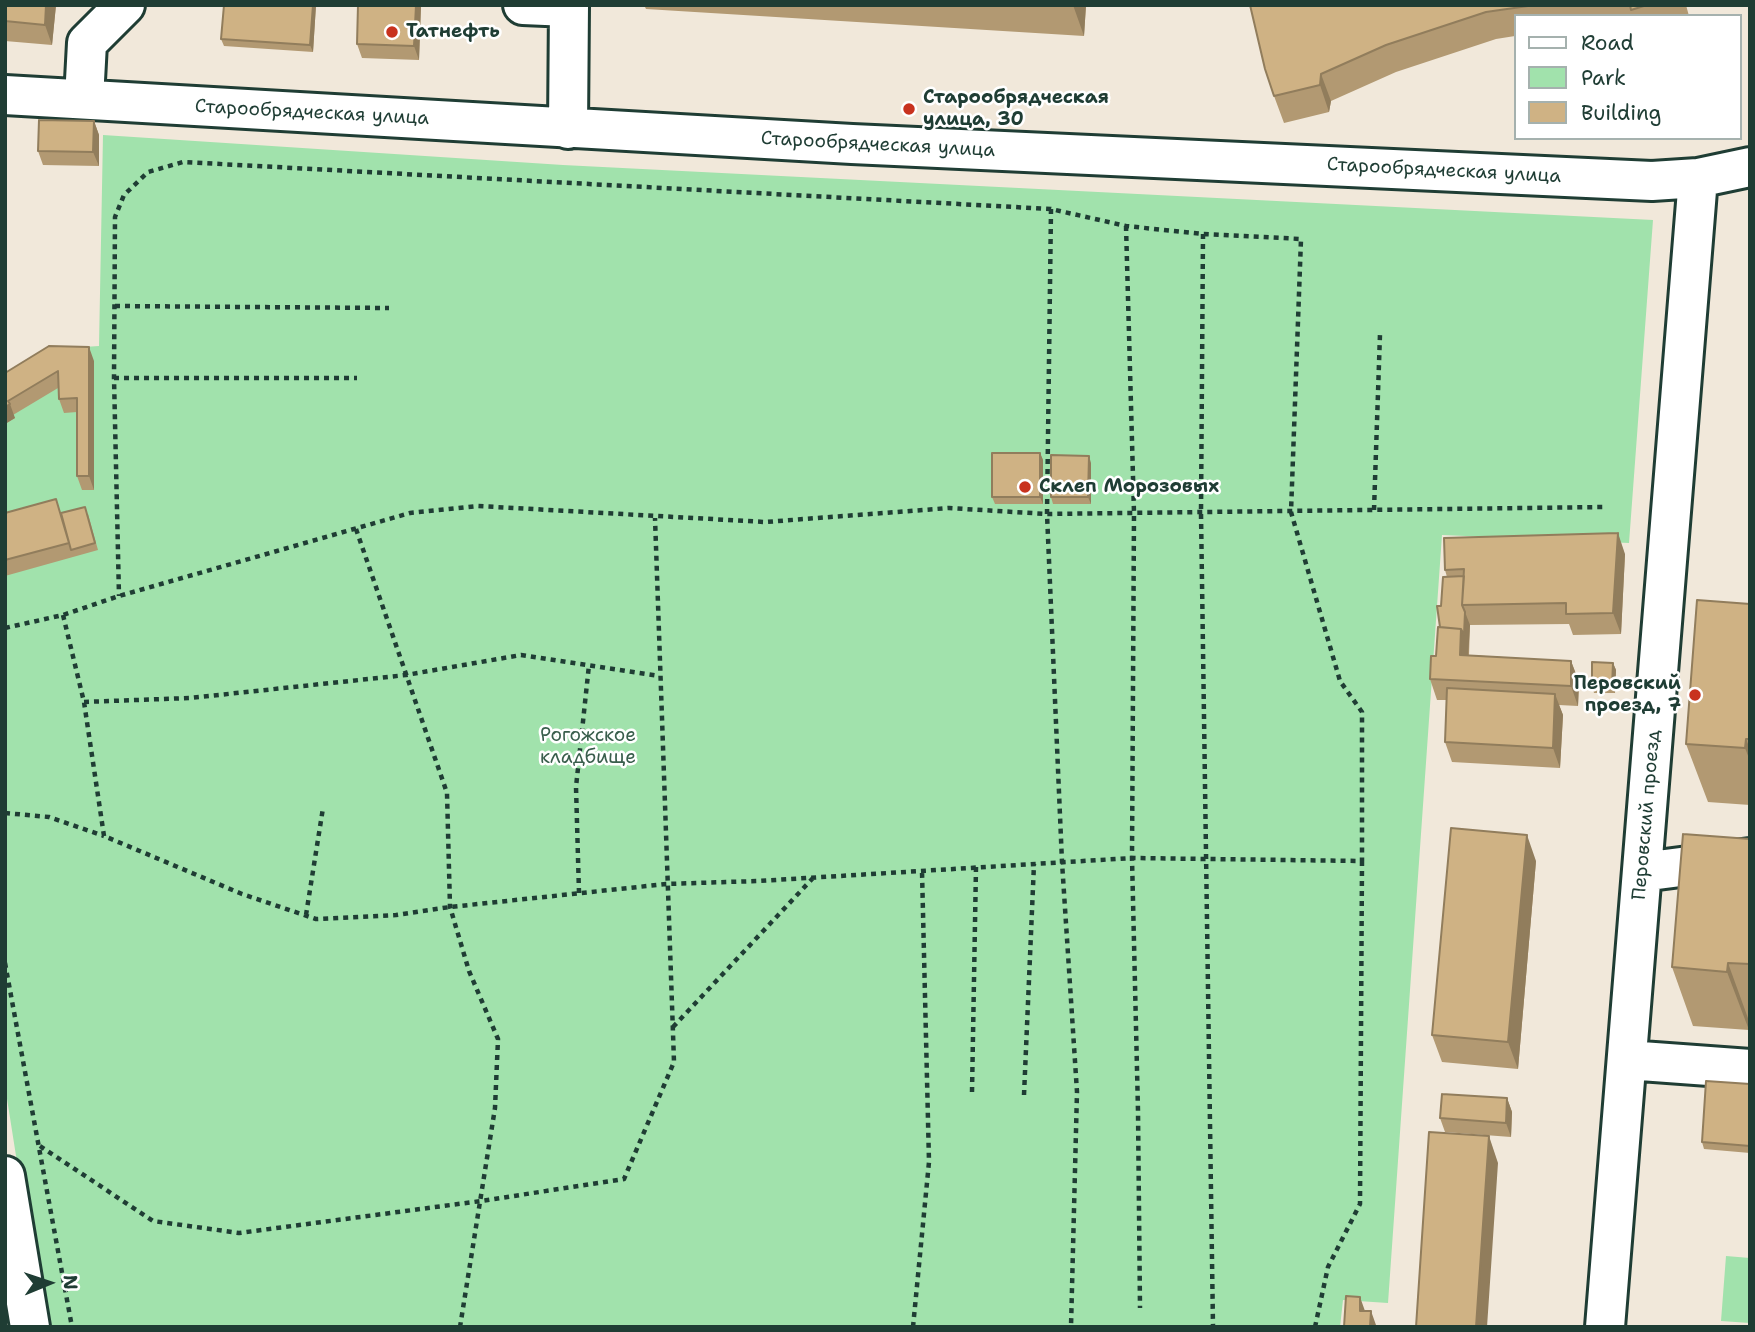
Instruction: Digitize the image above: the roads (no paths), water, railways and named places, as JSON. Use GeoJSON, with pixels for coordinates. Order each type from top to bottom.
{"type":"FeatureCollection","features":[{"type":"Feature","properties":{"kind":"street"},"geometry":{"type":"LineString","coordinates":[[84,99],[87,43],[125,5]]}},
{"type":"Feature","properties":{"kind":"street"},"geometry":{"type":"LineString","coordinates":[[523,5],[569,6],[568,129]]}},
{"type":"Feature","properties":{"kind":"street","name":"Старообрядческая улица"},"geometry":{"type":"LineString","coordinates":[[5,95],[568,129],[1652,181],[1698,178],[1750,167]]}},
{"type":"Feature","properties":{"kind":"street","name":"Перовский проезд"},"geometry":{"type":"LineString","coordinates":[[1605,1327],[1698,178]]}},
{"type":"Feature","properties":{"kind":"street"},"geometry":{"type":"LineString","coordinates":[[1661,647],[1699,649]]}},
{"type":"Feature","properties":{"kind":"street"},"geometry":{"type":"LineString","coordinates":[[1642,872],[1750,858]]}},
{"type":"Feature","properties":{"kind":"street"},"geometry":{"type":"LineString","coordinates":[[1626,1060],[1750,1069]]}},
{"type":"Feature","properties":{"kind":"street"},"geometry":{"type":"LineString","coordinates":[[5,1176],[30,1327]]}},
{"type":"Feature","properties":{"kind":"place","name":"Татнефть"},"geometry":{"type":"Point","coordinates":[392,32]}},
{"type":"Feature","properties":{"kind":"place","name":"Старообрядческая улица, 30"},"geometry":{"type":"Point","coordinates":[909,109]}},
{"type":"Feature","properties":{"kind":"place","name":"Склеп Морозовых"},"geometry":{"type":"Point","coordinates":[1025,487]}},
{"type":"Feature","properties":{"kind":"place","name":"Перовский проезд, 7"},"geometry":{"type":"Point","coordinates":[1695,695]}},
{"type":"Feature","properties":{"kind":"park label","name":"Рогожское кладбище"},"geometry":{"type":"Point","coordinates":[588,747]}}]}
